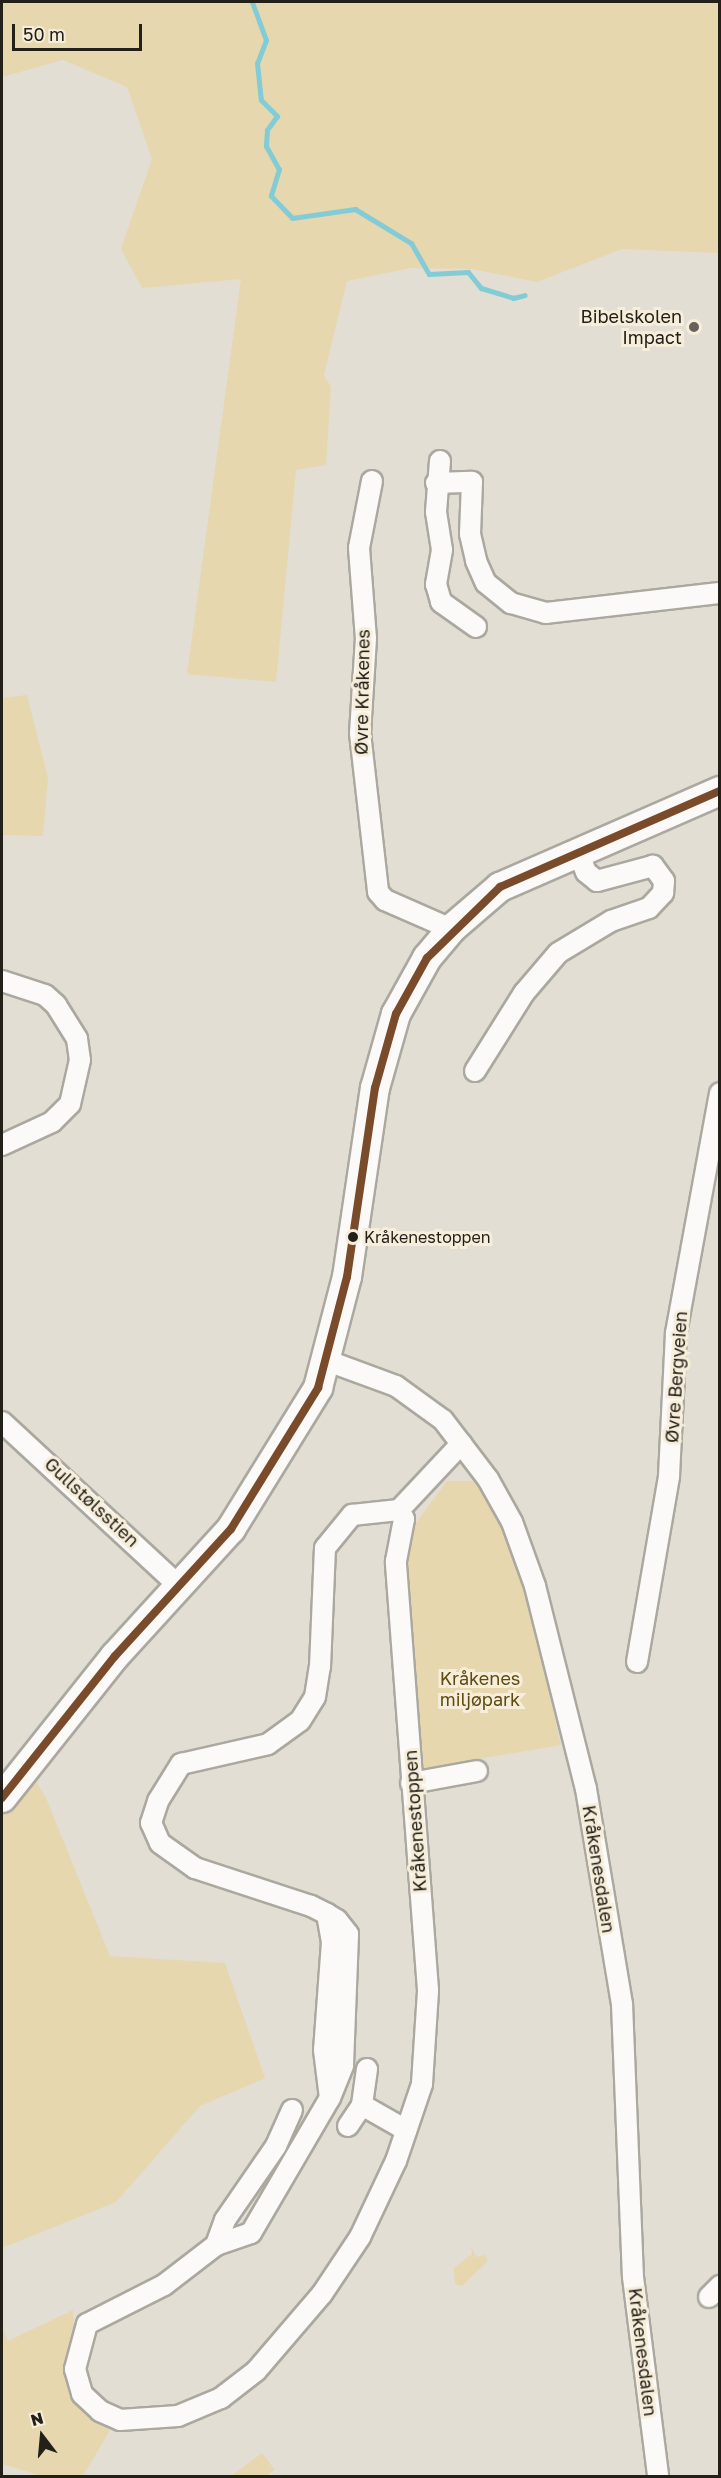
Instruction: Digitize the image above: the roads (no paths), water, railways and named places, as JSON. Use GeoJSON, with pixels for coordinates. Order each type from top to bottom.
{"type":"FeatureCollection","features":[{"type":"Feature","properties":{"kind":"main road"},"geometry":{"type":"LineString","coordinates":[[2,1798],[115,1656],[231,1529],[286,1446],[328,1361],[347,1278],[375,1088],[396,1014],[451,929],[500,887],[577,850],[720,791]]}},
{"type":"Feature","properties":{"kind":"street"},"geometry":{"type":"LineString","coordinates":[[440,460],[436,483],[441,550],[436,584],[441,602],[477,627]]}},
{"type":"Feature","properties":{"kind":"street","name":"Øvre Kråkenes"},"geometry":{"type":"LineString","coordinates":[[372,481],[358,548],[366,638],[360,745],[378,892],[385,900],[451,929]]}},
{"type":"Feature","properties":{"kind":"street"},"geometry":{"type":"LineString","coordinates":[[436,483],[472,482],[470,534],[476,561],[486,584],[511,603],[546,613],[720,594]]}},
{"type":"Feature","properties":{"kind":"street"},"geometry":{"type":"LineString","coordinates":[[475,1071],[524,993],[558,953],[611,921],[649,908],[663,893],[663,881],[653,866],[597,881],[586,872],[577,850]]}},
{"type":"Feature","properties":{"kind":"street"},"geometry":{"type":"LineString","coordinates":[[2,981],[45,995],[56,1005],[77,1039],[80,1060],[70,1104],[52,1122],[2,1145]]}},
{"type":"Feature","properties":{"kind":"street","name":"Øvre Bergveien"},"geometry":{"type":"LineString","coordinates":[[637,1662],[669,1476],[678,1321],[720,1093]]}},
{"type":"Feature","properties":{"kind":"street","name":"Kråkenesdalen"},"geometry":{"type":"LineString","coordinates":[[328,1361],[396,1386],[430,1409],[462,1444],[512,1522],[535,1586],[586,1789],[622,2004],[633,2277],[658,2476]]}},
{"type":"Feature","properties":{"kind":"street","name":"Gullstølsstien"},"geometry":{"type":"LineString","coordinates":[[2,1422],[179,1586]]}},
{"type":"Feature","properties":{"kind":"street"},"geometry":{"type":"LineString","coordinates":[[399,1510],[462,1444]]}},
{"type":"Feature","properties":{"kind":"street","name":"Kråkenestoppen"},"geometry":{"type":"LineString","coordinates":[[399,1510],[404,1519],[396,1561],[428,1990],[422,2084],[382,2196],[360,2237],[322,2294],[256,2371],[221,2398],[178,2416],[120,2420],[100,2411],[82,2394],[75,2369],[87,2324],[164,2285],[216,2245],[251,2233],[330,2098],[343,2065],[350,1948],[348,1934],[327,1914],[195,1868],[160,1843],[151,1823],[158,1801],[181,1764],[268,1744],[300,1721],[315,1697],[320,1667],[326,1548],[352,1515],[399,1510]]}},
{"type":"Feature","properties":{"kind":"street"},"geometry":{"type":"LineString","coordinates":[[411,1783],[477,1771]]}},
{"type":"Feature","properties":{"kind":"street"},"geometry":{"type":"LineString","coordinates":[[348,2126],[362,2105],[367,2069]]}},
{"type":"Feature","properties":{"kind":"street"},"geometry":{"type":"LineString","coordinates":[[362,2105],[406,2130]]}},
{"type":"Feature","properties":{"kind":"street"},"geometry":{"type":"LineString","coordinates":[[216,2245],[225,2220],[276,2146],[292,2110]]}},
{"type":"Feature","properties":{"kind":"waterway"},"geometry":{"type":"LineString","coordinates":[[252,2],[266,40],[257,63],[261,100],[277,116],[267,130],[266,146],[279,169],[271,196],[292,218],[355,209],[411,243],[429,274],[468,272],[481,288],[513,298],[525,295]]}},
{"type":"Feature","properties":{"kind":"place","name":"Bibelskolen Impact"},"geometry":{"type":"Point","coordinates":[694,327]}},
{"type":"Feature","properties":{"kind":"place","name":"Kråkenestoppen"},"geometry":{"type":"Point","coordinates":[353,1237]}},
{"type":"Feature","properties":{"kind":"park label","name":"Kråkenes miljøpark"},"geometry":{"type":"Point","coordinates":[480,1689]}}]}
